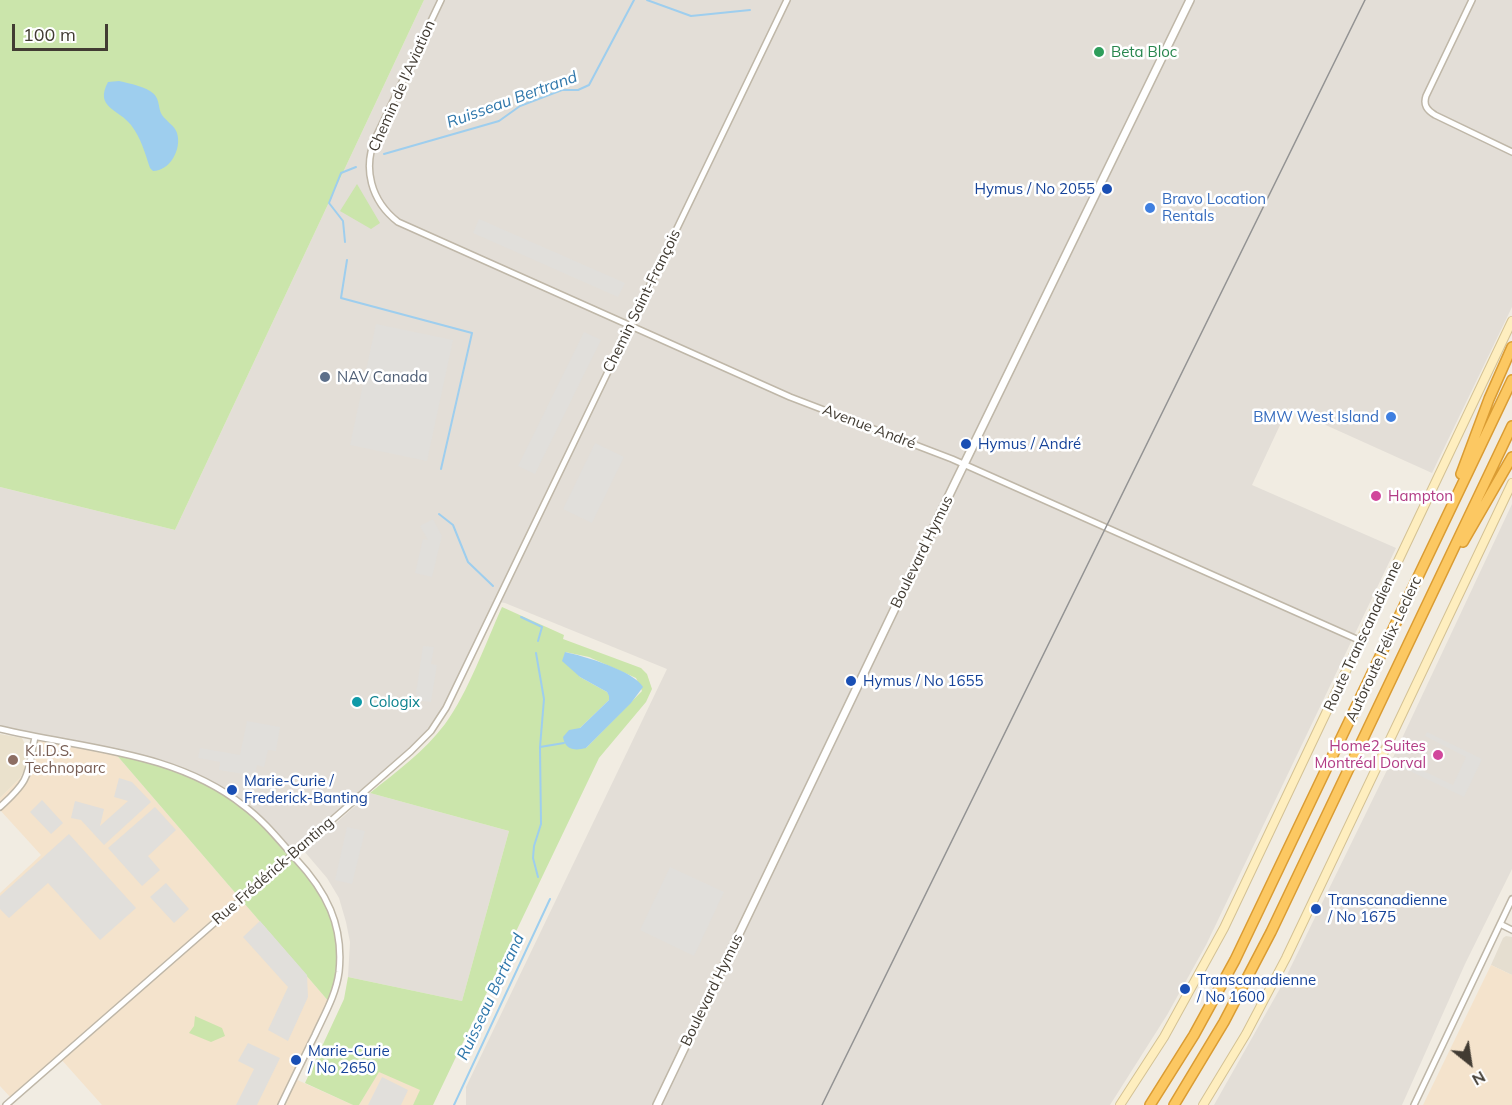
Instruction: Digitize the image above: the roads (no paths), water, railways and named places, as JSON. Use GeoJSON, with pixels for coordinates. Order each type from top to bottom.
{"type":"FeatureCollection","features":[{"type":"Feature","properties":{"kind":"highway"},"geometry":{"type":"LineString","coordinates":[[1437,538],[1512,347]]}},
{"type":"Feature","properties":{"kind":"highway","name":"Autoroute Félix-Leclerc"},"geometry":{"type":"LineString","coordinates":[[1150,1105],[1194,1035],[1235,960],[1512,380]]}},
{"type":"Feature","properties":{"kind":"highway","name":"Autoroute Félix-Leclerc"},"geometry":{"type":"LineString","coordinates":[[1174,1105],[1224,1022],[1271,932],[1512,426]]}},
{"type":"Feature","properties":{"kind":"highway"},"geometry":{"type":"LineString","coordinates":[[1430,599],[1512,457]]}},
{"type":"Feature","properties":{"kind":"main road","name":"Route Transcanadienne"},"geometry":{"type":"LineString","coordinates":[[1120,1105],[1164,1037],[1214,947],[1512,321]]}},
{"type":"Feature","properties":{"kind":"main road"},"geometry":{"type":"LineString","coordinates":[[1203,1105],[1237,1049],[1281,967],[1512,483]]}},
{"type":"Feature","properties":{"kind":"street","name":"Chemin de l'Aviation"},"geometry":{"type":"LineString","coordinates":[[382,207],[374,192],[370,176],[371,151],[441,0]]}},
{"type":"Feature","properties":{"kind":"street","name":"Chemin Saint-François"},"geometry":{"type":"LineString","coordinates":[[497,602],[787,0]]}},
{"type":"Feature","properties":{"kind":"street","name":"Boulevard Hymus"},"geometry":{"type":"LineString","coordinates":[[657,1105],[964,464],[1190,0]]}},
{"type":"Feature","properties":{"kind":"street"},"geometry":{"type":"LineString","coordinates":[[1472,0],[1426,96],[1425,104],[1428,110],[1435,115],[1512,152]]}},
{"type":"Feature","properties":{"kind":"street","name":"Avenue André"},"geometry":{"type":"LineString","coordinates":[[382,207],[394,219],[407,227],[630,326],[790,397],[964,464],[1360,641]]}},
{"type":"Feature","properties":{"kind":"street","name":"Rue Frédérick-Banting"},"geometry":{"type":"LineString","coordinates":[[6,1105],[411,751],[431,731],[446,708],[497,602]]}},
{"type":"Feature","properties":{"kind":"street"},"geometry":{"type":"LineString","coordinates":[[0,729],[133,755],[174,767],[211,784],[245,806],[266,825],[315,879],[328,902],[335,921],[339,943],[339,973],[330,1003],[281,1105]]}},
{"type":"Feature","properties":{"kind":"street"},"geometry":{"type":"LineString","coordinates":[[0,807],[19,790],[27,778],[35,737]]}},
{"type":"Feature","properties":{"kind":"street"},"geometry":{"type":"LineString","coordinates":[[1414,1105],[1512,899]]}},
{"type":"Feature","properties":{"kind":"street"},"geometry":{"type":"LineString","coordinates":[[1500,924],[1512,930]]}},
{"type":"Feature","properties":{"kind":"water"},"geometry":{"type":"Polygon","coordinates":[[[119,81],[142,87],[154,94],[162,115],[176,130],[178,146],[176,152],[169,163],[159,170],[153,171],[150,168],[131,125],[106,103],[104,91],[108,82],[119,81]]]}},
{"type":"Feature","properties":{"kind":"water"},"geometry":{"type":"Polygon","coordinates":[[[565,652],[619,670],[630,675],[643,687],[631,703],[586,748],[582,749],[568,747],[563,737],[569,730],[580,728],[609,700],[609,696],[607,692],[580,677],[562,661],[565,652]]]}},
{"type":"Feature","properties":{"kind":"waterway","name":"Ruisseau Bertrand"},"geometry":{"type":"LineString","coordinates":[[384,154],[499,121],[520,106],[562,90],[578,90],[589,85],[634,0]]}},
{"type":"Feature","properties":{"kind":"waterway","name":"Ruisseau Bertrand"},"geometry":{"type":"LineString","coordinates":[[647,0],[691,16],[750,10]]}},
{"type":"Feature","properties":{"kind":"waterway","name":"Ruisseau Bertrand"},"geometry":{"type":"LineString","coordinates":[[345,242],[343,221],[329,203],[341,173],[356,167]]}},
{"type":"Feature","properties":{"kind":"waterway","name":"Ruisseau Bertrand"},"geometry":{"type":"LineString","coordinates":[[347,260],[341,298],[472,333],[441,469]]}},
{"type":"Feature","properties":{"kind":"waterway","name":"Ruisseau Bertrand"},"geometry":{"type":"LineString","coordinates":[[439,514],[453,525],[468,562],[493,586]]}},
{"type":"Feature","properties":{"kind":"waterway","name":"Ruisseau Bertrand"},"geometry":{"type":"LineString","coordinates":[[521,617],[542,627],[538,641]]}},
{"type":"Feature","properties":{"kind":"waterway","name":"Ruisseau Bertrand"},"geometry":{"type":"LineString","coordinates":[[536,653],[544,699],[540,747],[541,824],[533,858],[538,877]]}},
{"type":"Feature","properties":{"kind":"waterway"},"geometry":{"type":"LineString","coordinates":[[540,747],[564,743]]}},
{"type":"Feature","properties":{"kind":"waterway","name":"Ruisseau Bertrand"},"geometry":{"type":"LineString","coordinates":[[454,1105],[550,899]]}},
{"type":"Feature","properties":{"kind":"tram line"},"geometry":{"type":"LineString","coordinates":[[822,1105],[1365,0]]}},
{"type":"Feature","properties":{"kind":"place","name":"Beta Bloc"},"geometry":{"type":"Point","coordinates":[1099,52]}},
{"type":"Feature","properties":{"kind":"place","name":"Hymus / No 2055"},"geometry":{"type":"Point","coordinates":[1107,189]}},
{"type":"Feature","properties":{"kind":"place","name":"Bravo Location Rentals"},"geometry":{"type":"Point","coordinates":[1150,208]}},
{"type":"Feature","properties":{"kind":"place","name":"NAV Canada"},"geometry":{"type":"Point","coordinates":[325,377]}},
{"type":"Feature","properties":{"kind":"place","name":"BMW West Island"},"geometry":{"type":"Point","coordinates":[1391,417]}},
{"type":"Feature","properties":{"kind":"place","name":"Hymus / André"},"geometry":{"type":"Point","coordinates":[966,444]}},
{"type":"Feature","properties":{"kind":"place","name":"Hampton"},"geometry":{"type":"Point","coordinates":[1376,496]}},
{"type":"Feature","properties":{"kind":"place","name":"Hymus / No 1655"},"geometry":{"type":"Point","coordinates":[851,681]}},
{"type":"Feature","properties":{"kind":"place","name":"Cologix"},"geometry":{"type":"Point","coordinates":[357,702]}},
{"type":"Feature","properties":{"kind":"place","name":"Home2 Suites Montréal Dorval"},"geometry":{"type":"Point","coordinates":[1438,755]}},
{"type":"Feature","properties":{"kind":"place","name":"K.I.D.S. Technoparc"},"geometry":{"type":"Point","coordinates":[13,760]}},
{"type":"Feature","properties":{"kind":"place","name":"Marie-Curie / Frederick-Banting"},"geometry":{"type":"Point","coordinates":[232,790]}},
{"type":"Feature","properties":{"kind":"place","name":"Transcanadienne / No 1675"},"geometry":{"type":"Point","coordinates":[1316,909]}},
{"type":"Feature","properties":{"kind":"place","name":"Transcanadienne / No 1600"},"geometry":{"type":"Point","coordinates":[1185,989]}},
{"type":"Feature","properties":{"kind":"place","name":"Marie-Curie / No 2650"},"geometry":{"type":"Point","coordinates":[296,1060]}}]}
